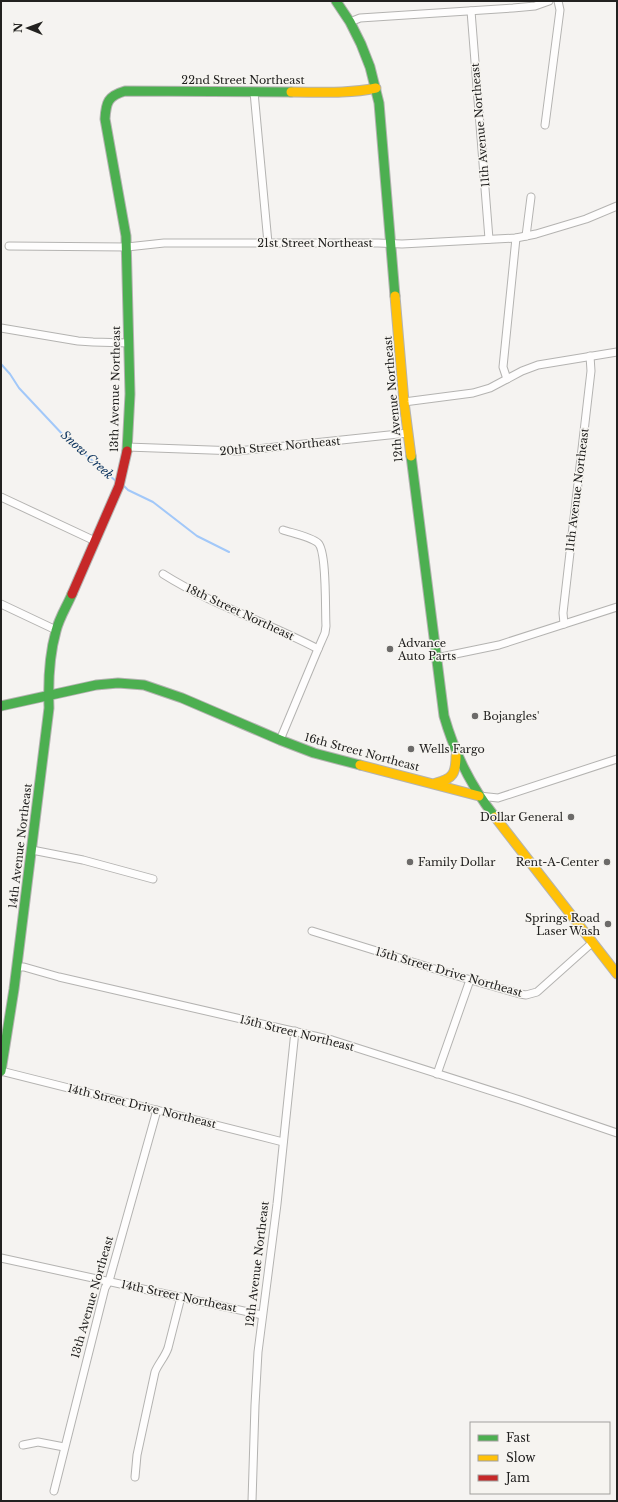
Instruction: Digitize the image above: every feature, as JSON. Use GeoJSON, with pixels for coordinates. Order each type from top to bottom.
{"type":"FeatureCollection","features":[{"type":"Feature","properties":{"kind":"main road","name":"12th Avenue Northeast"},"geometry":{"type":"LineString","coordinates":[[336,1],[350,22],[362,46],[376,88],[384,136],[404,402],[444,716],[456,752],[464,770],[480,796]]}},
{"type":"Feature","properties":{"kind":"main road","name":"22nd Street Northeast"},"geometry":{"type":"LineString","coordinates":[[111,97],[114,94],[125,91],[340,92],[362,91],[376,88]]}},
{"type":"Feature","properties":{"kind":"main road","name":"13th Avenue Northeast"},"geometry":{"type":"LineString","coordinates":[[49,695],[50,664],[56,630],[120,486],[128,447],[130,394],[127,247],[105,119],[106,105],[111,97]]}},
{"type":"Feature","properties":{"kind":"main road","name":"16th Street Northeast"},"geometry":{"type":"LineString","coordinates":[[1,706],[107,683],[128,683],[144,686],[182,698],[280,740],[339,760],[480,796]]}},
{"type":"Feature","properties":{"kind":"main road","name":"14th Avenue Northeast"},"geometry":{"type":"LineString","coordinates":[[1,1071],[17,967],[32,850],[49,708],[49,695]]}},
{"type":"Feature","properties":{"kind":"main road"},"geometry":{"type":"LineString","coordinates":[[433,784],[446,781],[452,776],[456,769],[456,752]]}},
{"type":"Feature","properties":{"kind":"main road"},"geometry":{"type":"LineString","coordinates":[[480,796],[617,973]]}},
{"type":"Feature","properties":{"kind":"street"},"geometry":{"type":"LineString","coordinates":[[350,22],[360,18],[535,6],[549,1]]}},
{"type":"Feature","properties":{"kind":"street"},"geometry":{"type":"LineString","coordinates":[[544,125],[560,10],[558,1]]}},
{"type":"Feature","properties":{"kind":"street","name":"11th Avenue Northeast"},"geometry":{"type":"LineString","coordinates":[[471,11],[489,239]]}},
{"type":"Feature","properties":{"kind":"street"},"geometry":{"type":"LineString","coordinates":[[254,92],[268,243]]}},
{"type":"Feature","properties":{"kind":"street"},"geometry":{"type":"LineString","coordinates":[[526,236],[531,197]]}},
{"type":"Feature","properties":{"kind":"street","name":"21st Street Northeast"},"geometry":{"type":"LineString","coordinates":[[9,246],[127,247],[164,243],[402,244],[516,238],[586,219],[617,206]]}},
{"type":"Feature","properties":{"kind":"street"},"geometry":{"type":"LineString","coordinates":[[507,379],[503,366],[516,238]]}},
{"type":"Feature","properties":{"kind":"street"},"geometry":{"type":"LineString","coordinates":[[1,328],[78,341],[129,342]]}},
{"type":"Feature","properties":{"kind":"street"},"geometry":{"type":"LineString","coordinates":[[404,402],[473,393],[490,388],[522,371],[538,365],[617,352]]}},
{"type":"Feature","properties":{"kind":"street","name":"11th Avenue Northeast"},"geometry":{"type":"LineString","coordinates":[[564,624],[566,591],[591,371],[590,356]]}},
{"type":"Feature","properties":{"kind":"street","name":"20th Street Northeast"},"geometry":{"type":"LineString","coordinates":[[128,447],[238,451],[408,433]]}},
{"type":"Feature","properties":{"kind":"street"},"geometry":{"type":"LineString","coordinates":[[1,496],[95,541]]}},
{"type":"Feature","properties":{"kind":"street"},"geometry":{"type":"LineString","coordinates":[[280,740],[326,626],[323,552],[317,542],[283,530]]}},
{"type":"Feature","properties":{"kind":"street","name":"18th Street Northeast"},"geometry":{"type":"LineString","coordinates":[[162,574],[176,583],[318,649]]}},
{"type":"Feature","properties":{"kind":"street"},"geometry":{"type":"LineString","coordinates":[[1,604],[56,630]]}},
{"type":"Feature","properties":{"kind":"street"},"geometry":{"type":"LineString","coordinates":[[436,658],[499,645],[617,607]]}},
{"type":"Feature","properties":{"kind":"street"},"geometry":{"type":"LineString","coordinates":[[480,796],[498,798],[617,759]]}},
{"type":"Feature","properties":{"kind":"street"},"geometry":{"type":"LineString","coordinates":[[32,850],[83,860],[153,879]]}},
{"type":"Feature","properties":{"kind":"street","name":"15th Street Drive Northeast"},"geometry":{"type":"LineString","coordinates":[[312,931],[520,994],[533,994],[593,942]]}},
{"type":"Feature","properties":{"kind":"street","name":"15th Street Northeast"},"geometry":{"type":"LineString","coordinates":[[17,967],[24,967],[67,979],[332,1040],[617,1133]]}},
{"type":"Feature","properties":{"kind":"street"},"geometry":{"type":"LineString","coordinates":[[437,1074],[470,980]]}},
{"type":"Feature","properties":{"kind":"street","name":"12th Avenue Northeast"},"geometry":{"type":"LineString","coordinates":[[252,1501],[254,1405],[262,1315],[277,1204],[295,1031]]}},
{"type":"Feature","properties":{"kind":"street","name":"14th Street Drive Northeast"},"geometry":{"type":"LineString","coordinates":[[1,1071],[283,1142]]}},
{"type":"Feature","properties":{"kind":"street","name":"13th Avenue Northeast"},"geometry":{"type":"LineString","coordinates":[[54,1491],[105,1288],[109,1282],[157,1110]]}},
{"type":"Feature","properties":{"kind":"street","name":"14th Street Northeast"},"geometry":{"type":"LineString","coordinates":[[1,1258],[262,1315]]}},
{"type":"Feature","properties":{"kind":"street"},"geometry":{"type":"LineString","coordinates":[[135,1478],[154,1372],[166,1354],[181,1297]]}},
{"type":"Feature","properties":{"kind":"street"},"geometry":{"type":"LineString","coordinates":[[23,1445],[38,1442],[64,1447]]}},
{"type":"Feature","properties":{"kind":"waterway","name":"Snow Creek"},"geometry":{"type":"LineString","coordinates":[[1,364],[19,388],[65,437],[117,482]]}},
{"type":"Feature","properties":{"kind":"waterway","name":"Snow Creek"},"geometry":{"type":"LineString","coordinates":[[123,485],[128,490],[153,502],[197,536],[229,552]]}},
{"type":"Feature","properties":{"kind":"traffic: fast"},"geometry":{"type":"LineString","coordinates":[[336,1],[350,22],[361,44],[370,67],[379,103],[395,296]]}},
{"type":"Feature","properties":{"kind":"traffic: fast"},"geometry":{"type":"LineString","coordinates":[[127,451],[130,394],[126,236],[105,119],[107,104],[115,95],[125,91],[291,92]]}},
{"type":"Feature","properties":{"kind":"traffic: fast"},"geometry":{"type":"LineString","coordinates":[[411,456],[444,716],[448,730],[464,769],[478,793],[495,817]]}},
{"type":"Feature","properties":{"kind":"traffic: fast"},"geometry":{"type":"LineString","coordinates":[[1,1071],[14,989],[49,708],[50,659],[57,626],[72,594]]}},
{"type":"Feature","properties":{"kind":"traffic: fast"},"geometry":{"type":"LineString","coordinates":[[1,706],[96,685],[118,683],[144,685],[182,698],[314,753],[360,765]]}},
{"type":"Feature","properties":{"kind":"traffic: slow"},"geometry":{"type":"LineString","coordinates":[[291,92],[344,92],[376,88]]}},
{"type":"Feature","properties":{"kind":"traffic: slow"},"geometry":{"type":"LineString","coordinates":[[395,296],[404,402],[411,456]]}},
{"type":"Feature","properties":{"kind":"traffic: slow"},"geometry":{"type":"LineString","coordinates":[[436,783],[450,777],[454,771],[456,756]]}},
{"type":"Feature","properties":{"kind":"traffic: slow"},"geometry":{"type":"LineString","coordinates":[[360,765],[479,796]]}},
{"type":"Feature","properties":{"kind":"traffic: slow"},"geometry":{"type":"LineString","coordinates":[[495,817],[617,974]]}},
{"type":"Feature","properties":{"kind":"traffic: jam"},"geometry":{"type":"LineString","coordinates":[[72,594],[119,486],[127,451]]}},
{"type":"Feature","properties":{"kind":"place","name":"Advance Auto Parts"},"geometry":{"type":"Point","coordinates":[390,649]}},
{"type":"Feature","properties":{"kind":"place","name":"Bojangles'"},"geometry":{"type":"Point","coordinates":[475,716]}},
{"type":"Feature","properties":{"kind":"place","name":"Wells Fargo"},"geometry":{"type":"Point","coordinates":[411,749]}},
{"type":"Feature","properties":{"kind":"place","name":"Dollar General"},"geometry":{"type":"Point","coordinates":[571,817]}},
{"type":"Feature","properties":{"kind":"place","name":"Family Dollar"},"geometry":{"type":"Point","coordinates":[410,862]}},
{"type":"Feature","properties":{"kind":"place","name":"Rent-A-Center"},"geometry":{"type":"Point","coordinates":[607,862]}},
{"type":"Feature","properties":{"kind":"place","name":"Springs Road Laser Wash"},"geometry":{"type":"Point","coordinates":[608,924]}}]}
